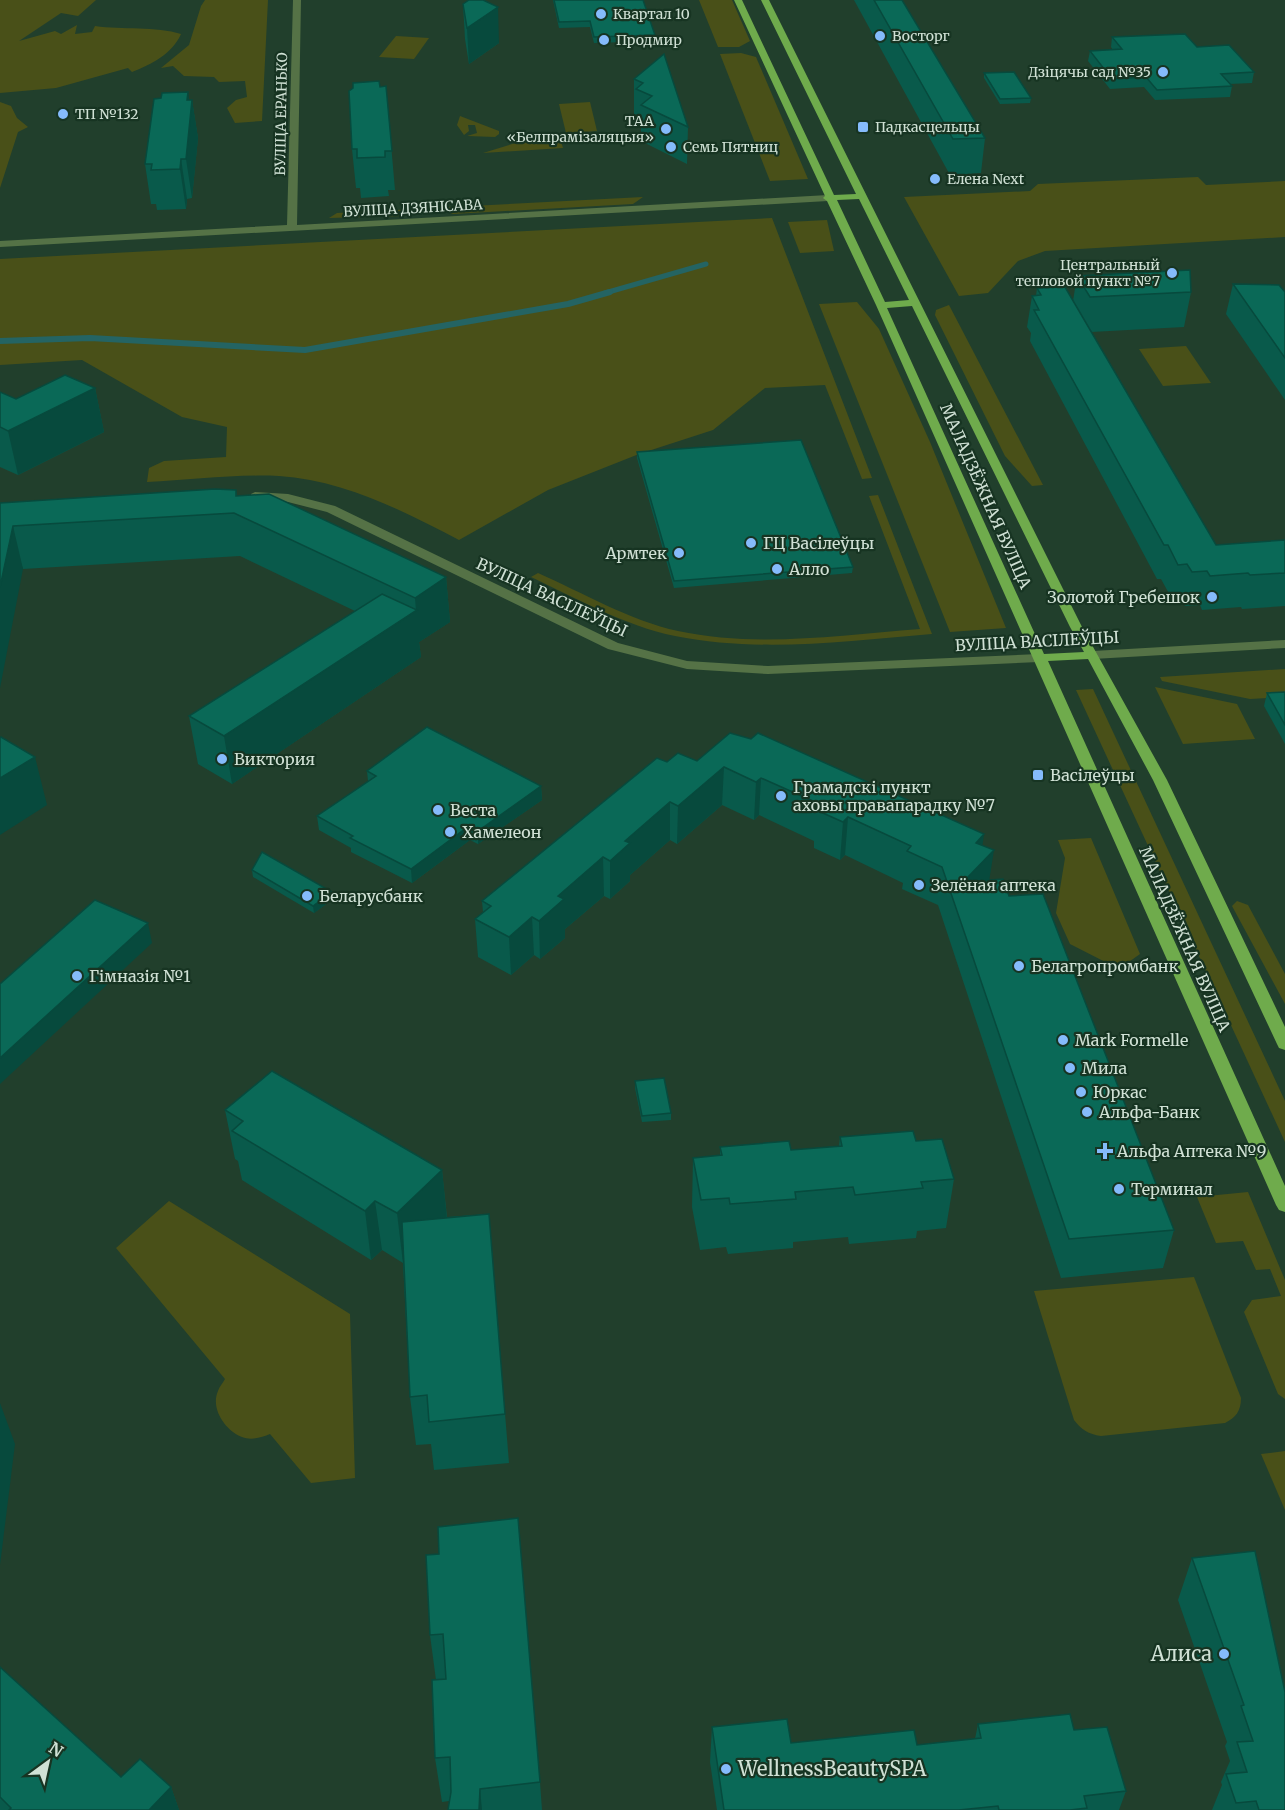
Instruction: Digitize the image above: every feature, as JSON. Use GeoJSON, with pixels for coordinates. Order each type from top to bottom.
{"type":"FeatureCollection","features":[{"type":"Feature","properties":{"kind":"main road","name":"МАЛАДЗЁЖНАЯ ВУЛІЦА"},"geometry":{"type":"LineString","coordinates":[[738,0],[828,198],[880,305],[1285,1205]]}},
{"type":"Feature","properties":{"kind":"main road","name":"МАЛАДЗЁЖНАЯ ВУЛІЦА"},"geometry":{"type":"LineString","coordinates":[[765,0],[1076,627],[1109,681],[1210,885],[1285,1044]]}},
{"type":"Feature","properties":{"kind":"main road"},"geometry":{"type":"LineString","coordinates":[[828,198],[862,196]]}},
{"type":"Feature","properties":{"kind":"main road"},"geometry":{"type":"LineString","coordinates":[[880,305],[916,303]]}},
{"type":"Feature","properties":{"kind":"main road","name":"ВУЛІЦА ВАСІЛЕЎЦЫ"},"geometry":{"type":"LineString","coordinates":[[1040,658],[1093,655]]}},
{"type":"Feature","properties":{"kind":"street","name":"ВУЛІЦА ЕРАНЬКО"},"geometry":{"type":"LineString","coordinates":[[292,228],[297,0]]}},
{"type":"Feature","properties":{"kind":"street","name":"ВУЛІЦА ДЗЯНІСАВА"},"geometry":{"type":"LineString","coordinates":[[0,244],[828,198]]}},
{"type":"Feature","properties":{"kind":"street","name":"ВУЛІЦА ВАСІЛЕЎЦЫ"},"geometry":{"type":"LineString","coordinates":[[238,497],[288,498],[331,509],[613,646],[687,665],[768,670],[1040,658]]}},
{"type":"Feature","properties":{"kind":"street","name":"ВУЛІЦА ВАСІЛЕЎЦЫ"},"geometry":{"type":"LineString","coordinates":[[1093,655],[1285,644]]}},
{"type":"Feature","properties":{"kind":"green space"},"geometry":{"type":"Polygon","coordinates":[[[0,0],[96,0],[78,16],[61,13],[19,41],[55,31],[61,34],[77,25],[75,34],[92,32],[95,26],[161,30],[181,34],[167,53],[132,72],[128,68],[56,88],[0,93],[0,0]]]}},
{"type":"Feature","properties":{"kind":"green space"},"geometry":{"type":"Polygon","coordinates":[[[205,0],[268,0],[262,121],[235,123],[227,108],[236,100],[247,97],[245,81],[219,82],[214,77],[184,76],[173,66],[161,68],[189,45],[205,0]]]}},
{"type":"Feature","properties":{"kind":"green space"},"geometry":{"type":"Polygon","coordinates":[[[699,0],[732,0],[750,41],[739,47],[718,47],[699,0]]]}},
{"type":"Feature","properties":{"kind":"green space"},"geometry":{"type":"Polygon","coordinates":[[[396,36],[429,38],[414,59],[379,57],[396,36]]]}},
{"type":"Feature","properties":{"kind":"green space"},"geometry":{"type":"Polygon","coordinates":[[[741,53],[756,57],[808,179],[770,181],[720,54],[741,53]]]}},
{"type":"Feature","properties":{"kind":"green space"},"geometry":{"type":"Polygon","coordinates":[[[0,102],[11,106],[17,118],[28,127],[18,132],[0,188],[0,102]]]}},
{"type":"Feature","properties":{"kind":"green space"},"geometry":{"type":"Polygon","coordinates":[[[590,102],[597,131],[566,133],[559,104],[590,102]]]}},
{"type":"Feature","properties":{"kind":"green space"},"geometry":{"type":"Polygon","coordinates":[[[460,116],[499,131],[499,134],[495,137],[467,136],[477,133],[475,125],[468,125],[469,131],[464,135],[457,125],[460,116]]]}},
{"type":"Feature","properties":{"kind":"green space"},"geometry":{"type":"Polygon","coordinates":[[[535,137],[561,141],[563,148],[483,153],[535,137]]]}},
{"type":"Feature","properties":{"kind":"green space"},"geometry":{"type":"Polygon","coordinates":[[[1198,177],[1206,185],[1285,181],[1285,237],[1045,251],[1018,261],[988,293],[959,296],[904,197],[1030,191],[1038,184],[1198,177]]]}},
{"type":"Feature","properties":{"kind":"green space"},"geometry":{"type":"Polygon","coordinates":[[[643,197],[633,204],[453,214],[433,208],[643,197]]]}},
{"type":"Feature","properties":{"kind":"green space"},"geometry":{"type":"Polygon","coordinates":[[[415,209],[404,216],[329,218],[337,213],[415,209]]]}},
{"type":"Feature","properties":{"kind":"green space"},"geometry":{"type":"Polygon","coordinates":[[[772,218],[872,478],[862,479],[825,385],[765,388],[713,430],[639,454],[548,490],[459,540],[417,518],[350,490],[303,479],[246,476],[147,482],[149,468],[164,461],[226,457],[227,427],[182,417],[82,360],[0,365],[0,259],[772,218]]]}},
{"type":"Feature","properties":{"kind":"green space"},"geometry":{"type":"Polygon","coordinates":[[[827,220],[834,251],[800,253],[788,222],[827,220]]]}},
{"type":"Feature","properties":{"kind":"green space"},"geometry":{"type":"Polygon","coordinates":[[[857,302],[879,329],[930,442],[1006,628],[950,632],[819,304],[857,302]]]}},
{"type":"Feature","properties":{"kind":"green space"},"geometry":{"type":"Polygon","coordinates":[[[949,305],[1043,485],[1032,486],[1005,456],[935,315],[936,310],[949,305]]]}},
{"type":"Feature","properties":{"kind":"green space"},"geometry":{"type":"Polygon","coordinates":[[[1186,346],[1211,383],[1163,386],[1139,349],[1186,346]]]}},
{"type":"Feature","properties":{"kind":"green space"},"geometry":{"type":"Polygon","coordinates":[[[878,495],[932,634],[804,644],[771,645],[707,641],[675,636],[638,626],[531,577],[538,573],[642,620],[678,631],[708,636],[738,639],[799,639],[920,629],[869,496],[878,495]]]}},
{"type":"Feature","properties":{"kind":"green space"},"geometry":{"type":"Polygon","coordinates":[[[1285,669],[1285,697],[1250,699],[1162,681],[1160,677],[1285,669]]]}},
{"type":"Feature","properties":{"kind":"green space"},"geometry":{"type":"Polygon","coordinates":[[[1155,687],[1237,704],[1255,739],[1183,744],[1155,687]]]}},
{"type":"Feature","properties":{"kind":"green space"},"geometry":{"type":"Polygon","coordinates":[[[1093,689],[1285,1101],[1285,1142],[1076,690],[1093,689]]]}},
{"type":"Feature","properties":{"kind":"green space"},"geometry":{"type":"Polygon","coordinates":[[[1091,838],[1140,954],[1119,969],[1070,944],[1056,913],[1065,858],[1058,840],[1091,838]]]}},
{"type":"Feature","properties":{"kind":"green space"},"geometry":{"type":"Polygon","coordinates":[[[1237,901],[1248,905],[1285,974],[1285,1004],[1232,906],[1237,901]]]}},
{"type":"Feature","properties":{"kind":"green space"},"geometry":{"type":"Polygon","coordinates":[[[1248,1192],[1285,1280],[1285,1399],[1278,1394],[1244,1312],[1252,1300],[1281,1296],[1270,1269],[1256,1270],[1243,1241],[1216,1243],[1197,1197],[1248,1192]]]}},
{"type":"Feature","properties":{"kind":"green space"},"geometry":{"type":"Polygon","coordinates":[[[169,1201],[350,1314],[355,1478],[311,1483],[270,1434],[253,1439],[246,1438],[236,1434],[225,1425],[218,1412],[216,1398],[225,1379],[116,1248],[169,1201]]]}},
{"type":"Feature","properties":{"kind":"green space"},"geometry":{"type":"Polygon","coordinates":[[[1194,1277],[1241,1398],[1237,1413],[1225,1423],[1101,1436],[1083,1429],[1074,1420],[1034,1291],[1194,1277]]]}},
{"type":"Feature","properties":{"kind":"green space"},"geometry":{"type":"Polygon","coordinates":[[[1285,1451],[1285,1510],[1261,1454],[1285,1451]]]}},
{"type":"Feature","properties":{"kind":"building"},"geometry":{"type":"Polygon","coordinates":[[[469,0],[483,0],[498,7],[467,28],[463,4],[469,0]]]}},
{"type":"Feature","properties":{"kind":"building","name":"Квартал 10"},"geometry":{"type":"Polygon","coordinates":[[[554,0],[643,0],[655,35],[594,37],[590,21],[559,22],[554,0]]]}},
{"type":"Feature","properties":{"kind":"building"},"geometry":{"type":"Polygon","coordinates":[[[874,0],[902,0],[985,138],[953,139],[874,0]]]}},
{"type":"Feature","properties":{"kind":"building"},"geometry":{"type":"Polygon","coordinates":[[[1185,34],[1197,47],[1229,45],[1254,72],[1221,74],[1232,86],[1157,90],[1146,77],[1112,79],[1090,51],[1122,49],[1112,37],[1185,34]]]}},
{"type":"Feature","properties":{"kind":"building"},"geometry":{"type":"Polygon","coordinates":[[[664,54],[688,127],[641,105],[652,96],[636,89],[643,83],[634,79],[664,54]]]}},
{"type":"Feature","properties":{"kind":"building"},"geometry":{"type":"Polygon","coordinates":[[[1014,72],[1031,98],[1000,99],[984,73],[1014,72]]]}},
{"type":"Feature","properties":{"kind":"building"},"geometry":{"type":"Polygon","coordinates":[[[379,81],[380,87],[386,86],[392,151],[385,151],[385,157],[357,158],[357,149],[352,149],[349,91],[353,88],[353,83],[379,81]]]}},
{"type":"Feature","properties":{"kind":"building"},"geometry":{"type":"Polygon","coordinates":[[[188,92],[187,100],[192,100],[186,159],[181,159],[180,169],[151,170],[152,164],[145,164],[154,99],[161,98],[162,93],[188,92]]]}},
{"type":"Feature","properties":{"kind":"building"},"geometry":{"type":"Polygon","coordinates":[[[1190,270],[1191,292],[1090,297],[1077,276],[1190,270]]]}},
{"type":"Feature","properties":{"kind":"building"},"geometry":{"type":"Polygon","coordinates":[[[1233,284],[1279,285],[1285,292],[1285,358],[1233,284]]]}},
{"type":"Feature","properties":{"kind":"building"},"geometry":{"type":"Polygon","coordinates":[[[1065,287],[1216,545],[1285,540],[1285,573],[1210,576],[1207,571],[1192,572],[1187,564],[1178,565],[1168,545],[1164,545],[1034,310],[1039,310],[1032,296],[1041,295],[1037,288],[1065,287]]]}},
{"type":"Feature","properties":{"kind":"building"},"geometry":{"type":"Polygon","coordinates":[[[65,375],[95,388],[8,431],[0,427],[0,392],[16,399],[65,375]]]}},
{"type":"Feature","properties":{"kind":"building","name":"ГЦ Васілеўцы"},"geometry":{"type":"Polygon","coordinates":[[[801,440],[853,567],[674,581],[637,452],[801,440]]]}},
{"type":"Feature","properties":{"kind":"building"},"geometry":{"type":"Polygon","coordinates":[[[215,489],[236,490],[236,496],[269,494],[446,577],[415,598],[234,513],[13,526],[0,587],[0,503],[215,489]]]}},
{"type":"Feature","properties":{"kind":"building"},"geometry":{"type":"Polygon","coordinates":[[[382,594],[417,610],[224,736],[189,716],[382,594]]]}},
{"type":"Feature","properties":{"kind":"building"},"geometry":{"type":"Polygon","coordinates":[[[1285,692],[1285,725],[1267,693],[1285,692]]]}},
{"type":"Feature","properties":{"kind":"building","name":"Веста"},"geometry":{"type":"Polygon","coordinates":[[[427,727],[541,786],[478,831],[469,826],[411,869],[350,838],[353,836],[317,816],[376,776],[367,771],[427,727]]]}},
{"type":"Feature","properties":{"kind":"building"},"geometry":{"type":"Polygon","coordinates":[[[730,733],[751,739],[758,733],[984,834],[976,843],[994,850],[963,882],[1003,879],[1009,896],[1043,894],[1174,1230],[1069,1239],[942,867],[907,851],[911,846],[848,817],[843,822],[816,810],[822,805],[761,778],[756,782],[724,767],[678,806],[670,802],[625,841],[630,843],[610,861],[603,857],[558,896],[564,899],[539,921],[532,917],[509,937],[475,919],[491,906],[482,901],[657,758],[667,762],[678,753],[697,761],[730,733]]]}},
{"type":"Feature","properties":{"kind":"building"},"geometry":{"type":"Polygon","coordinates":[[[0,738],[35,757],[0,778],[0,738]]]}},
{"type":"Feature","properties":{"kind":"building"},"geometry":{"type":"Polygon","coordinates":[[[262,852],[332,892],[313,906],[252,870],[262,852]]]}},
{"type":"Feature","properties":{"kind":"building","name":"Гімназія №1"},"geometry":{"type":"Polygon","coordinates":[[[95,900],[148,923],[0,1058],[0,984],[95,900]]]}},
{"type":"Feature","properties":{"kind":"building"},"geometry":{"type":"Polygon","coordinates":[[[272,1071],[442,1170],[397,1213],[375,1201],[365,1211],[232,1131],[243,1121],[225,1110],[272,1071]]]}},
{"type":"Feature","properties":{"kind":"building"},"geometry":{"type":"Polygon","coordinates":[[[664,1078],[671,1113],[642,1116],[635,1081],[664,1078]]]}},
{"type":"Feature","properties":{"kind":"building"},"geometry":{"type":"Polygon","coordinates":[[[913,1131],[916,1141],[942,1139],[954,1179],[921,1182],[923,1188],[855,1195],[853,1187],[795,1192],[796,1199],[730,1204],[729,1198],[701,1200],[693,1158],[722,1155],[720,1147],[789,1141],[791,1150],[842,1146],[840,1137],[913,1131]]]}},
{"type":"Feature","properties":{"kind":"building"},"geometry":{"type":"Polygon","coordinates":[[[489,1214],[505,1414],[429,1422],[427,1395],[410,1397],[402,1222],[489,1214]]]}},
{"type":"Feature","properties":{"kind":"building"},"geometry":{"type":"Polygon","coordinates":[[[518,1518],[540,1782],[480,1789],[479,1810],[448,1810],[451,1792],[450,1757],[435,1758],[432,1680],[446,1679],[443,1634],[430,1635],[426,1555],[439,1554],[438,1527],[518,1518]]]}},
{"type":"Feature","properties":{"kind":"building"},"geometry":{"type":"Polygon","coordinates":[[[1255,1551],[1285,1692],[1285,1810],[1259,1810],[1256,1801],[1236,1803],[1226,1774],[1247,1772],[1237,1742],[1253,1741],[1241,1706],[1244,1705],[1192,1558],[1255,1551]]]}},
{"type":"Feature","properties":{"kind":"building"},"geometry":{"type":"Polygon","coordinates":[[[0,1667],[121,1777],[140,1759],[171,1787],[149,1810],[9,1810],[11,1808],[0,1797],[0,1667]]]}},
{"type":"Feature","properties":{"kind":"building"},"geometry":{"type":"Polygon","coordinates":[[[1070,1714],[1074,1730],[1107,1727],[1126,1791],[1084,1796],[1087,1808],[1070,1810],[999,1810],[998,1806],[959,1810],[724,1810],[712,1727],[787,1719],[791,1743],[914,1730],[917,1745],[981,1738],[978,1724],[1070,1714]]]}},
{"type":"Feature","properties":{"kind":"waterway"},"geometry":{"type":"LineString","coordinates":[[605,293],[706,264]]}},
{"type":"Feature","properties":{"kind":"waterway"},"geometry":{"type":"LineString","coordinates":[[0,341],[90,338],[305,350],[568,304],[610,292]]}},
{"type":"Feature","properties":{"kind":"place","name":"Квартал 10"},"geometry":{"type":"Point","coordinates":[601,14]}},
{"type":"Feature","properties":{"kind":"place","name":"Восторг"},"geometry":{"type":"Point","coordinates":[880,36]}},
{"type":"Feature","properties":{"kind":"place","name":"Продмир"},"geometry":{"type":"Point","coordinates":[604,40]}},
{"type":"Feature","properties":{"kind":"place","name":"Дзіцячы сад №35"},"geometry":{"type":"Point","coordinates":[1163,72]}},
{"type":"Feature","properties":{"kind":"place","name":"ТП №132"},"geometry":{"type":"Point","coordinates":[63,114]}},
{"type":"Feature","properties":{"kind":"place","name":"Падкасцельцы"},"geometry":{"type":"Point","coordinates":[863,127]}},
{"type":"Feature","properties":{"kind":"place","name":"ТАА «Белпрамізаляцыя»"},"geometry":{"type":"Point","coordinates":[666,129]}},
{"type":"Feature","properties":{"kind":"place","name":"Семь Пятниц"},"geometry":{"type":"Point","coordinates":[671,147]}},
{"type":"Feature","properties":{"kind":"place","name":"Елена Next"},"geometry":{"type":"Point","coordinates":[935,179]}},
{"type":"Feature","properties":{"kind":"place","name":"Центральный тепловой пункт №7"},"geometry":{"type":"Point","coordinates":[1172,273]}},
{"type":"Feature","properties":{"kind":"place","name":"ГЦ Васілеўцы"},"geometry":{"type":"Point","coordinates":[751,543]}},
{"type":"Feature","properties":{"kind":"place","name":"Армтек"},"geometry":{"type":"Point","coordinates":[679,553]}},
{"type":"Feature","properties":{"kind":"place","name":"Алло"},"geometry":{"type":"Point","coordinates":[777,569]}},
{"type":"Feature","properties":{"kind":"place","name":"Золотой Гребешок"},"geometry":{"type":"Point","coordinates":[1212,597]}},
{"type":"Feature","properties":{"kind":"place","name":"Виктория"},"geometry":{"type":"Point","coordinates":[222,759]}},
{"type":"Feature","properties":{"kind":"place","name":"Васілеўцы"},"geometry":{"type":"Point","coordinates":[1038,775]}},
{"type":"Feature","properties":{"kind":"place","name":"Грамадскі пункт аховы правапарадку №7"},"geometry":{"type":"Point","coordinates":[781,796]}},
{"type":"Feature","properties":{"kind":"place","name":"Веста"},"geometry":{"type":"Point","coordinates":[438,810]}},
{"type":"Feature","properties":{"kind":"place","name":"Хамелеон"},"geometry":{"type":"Point","coordinates":[450,832]}},
{"type":"Feature","properties":{"kind":"place","name":"Зелёная аптека"},"geometry":{"type":"Point","coordinates":[919,885]}},
{"type":"Feature","properties":{"kind":"place","name":"Беларусбанк"},"geometry":{"type":"Point","coordinates":[307,896]}},
{"type":"Feature","properties":{"kind":"place","name":"Белагропромбанк"},"geometry":{"type":"Point","coordinates":[1019,966]}},
{"type":"Feature","properties":{"kind":"place","name":"Гімназія №1"},"geometry":{"type":"Point","coordinates":[77,976]}},
{"type":"Feature","properties":{"kind":"place","name":"Mark Formelle"},"geometry":{"type":"Point","coordinates":[1063,1040]}},
{"type":"Feature","properties":{"kind":"place","name":"Мила"},"geometry":{"type":"Point","coordinates":[1070,1068]}},
{"type":"Feature","properties":{"kind":"place","name":"Юркас"},"geometry":{"type":"Point","coordinates":[1081,1092]}},
{"type":"Feature","properties":{"kind":"place","name":"Альфа-Банк"},"geometry":{"type":"Point","coordinates":[1087,1112]}},
{"type":"Feature","properties":{"kind":"place","name":"Альфа Аптека №9"},"geometry":{"type":"Point","coordinates":[1105,1151]}},
{"type":"Feature","properties":{"kind":"place","name":"Терминал"},"geometry":{"type":"Point","coordinates":[1119,1189]}},
{"type":"Feature","properties":{"kind":"place","name":"Алиса"},"geometry":{"type":"Point","coordinates":[1224,1654]}},
{"type":"Feature","properties":{"kind":"place","name":"WellnessBeautySPA"},"geometry":{"type":"Point","coordinates":[726,1769]}}]}
